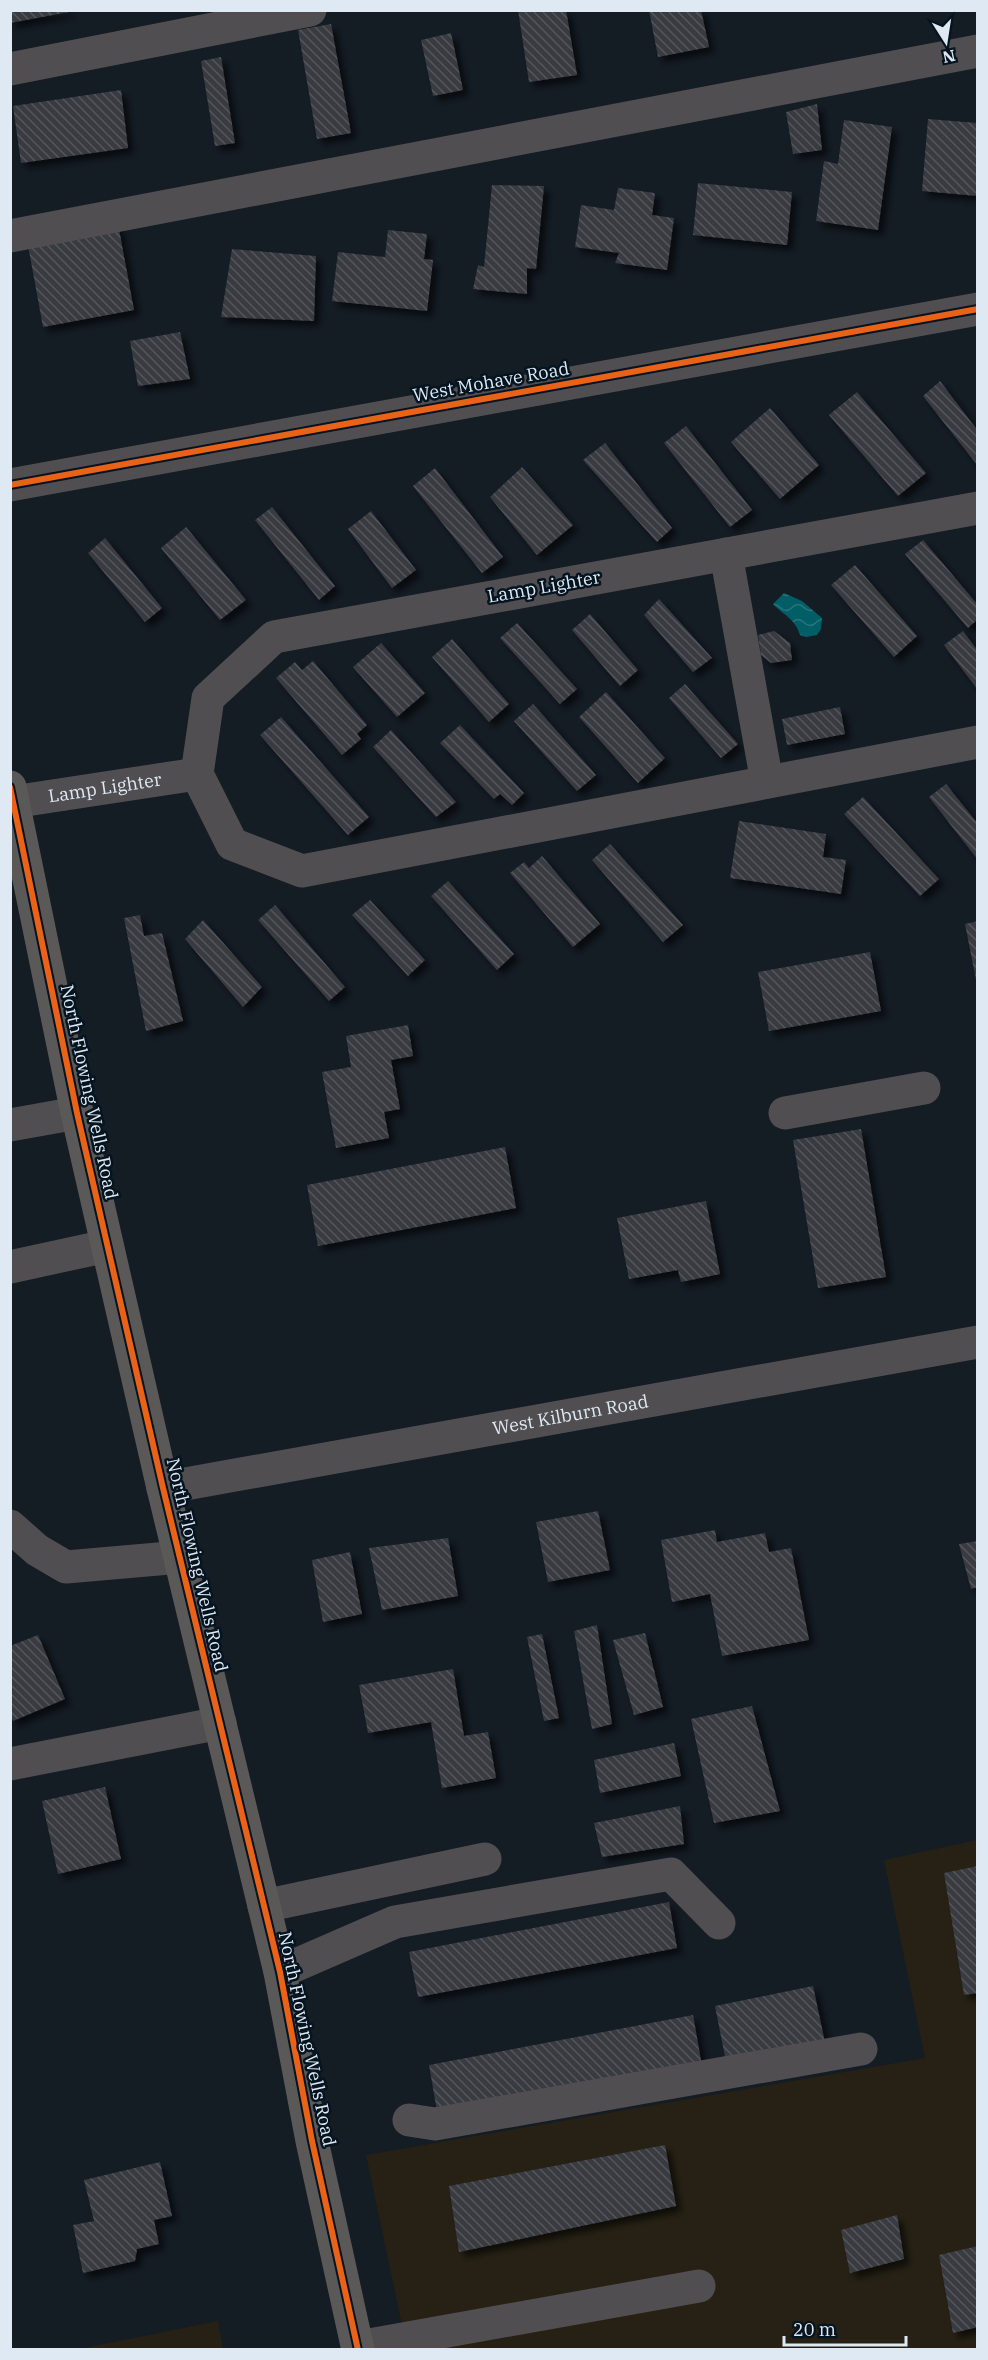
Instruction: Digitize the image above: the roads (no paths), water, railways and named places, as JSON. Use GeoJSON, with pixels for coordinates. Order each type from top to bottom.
{"type":"FeatureCollection","features":[{"type":"Feature","properties":{"kind":"main road","name":"North Flowing Wells Road"},"geometry":{"type":"LineString","coordinates":[[12,795],[16,852],[163,1488],[280,1972],[312,2141],[358,2348]]}},
{"type":"Feature","properties":{"kind":"street"},"geometry":{"type":"LineString","coordinates":[[10,69],[310,10]]}},
{"type":"Feature","properties":{"kind":"street"},"geometry":{"type":"LineString","coordinates":[[10,236],[978,51]]}},
{"type":"Feature","properties":{"kind":"street","name":"West Mohave Road"},"geometry":{"type":"LineString","coordinates":[[10,485],[978,309]]}},
{"type":"Feature","properties":{"kind":"street","name":"Lamp Lighter"},"geometry":{"type":"LineString","coordinates":[[12,795],[197,774],[208,698],[274,637],[978,508]]}},
{"type":"Feature","properties":{"kind":"street"},"geometry":{"type":"LineString","coordinates":[[726,554],[767,782]]}},
{"type":"Feature","properties":{"kind":"street"},"geometry":{"type":"LineString","coordinates":[[197,774],[232,844],[302,871],[978,742]]}},
{"type":"Feature","properties":{"kind":"street"},"geometry":{"type":"LineString","coordinates":[[784,1113],[924,1088]]}},
{"type":"Feature","properties":{"kind":"street"},"geometry":{"type":"LineString","coordinates":[[10,1125],[77,1113]]}},
{"type":"Feature","properties":{"kind":"street"},"geometry":{"type":"LineString","coordinates":[[10,1267],[107,1246]]}},
{"type":"Feature","properties":{"kind":"street","name":"West Kilburn Road"},"geometry":{"type":"LineString","coordinates":[[163,1488],[978,1342]]}},
{"type":"Feature","properties":{"kind":"street"},"geometry":{"type":"LineString","coordinates":[[10,1526],[37,1550],[66,1567],[181,1557]]}},
{"type":"Feature","properties":{"kind":"street"},"geometry":{"type":"LineString","coordinates":[[10,1764],[220,1723]]}},
{"type":"Feature","properties":{"kind":"street"},"geometry":{"type":"LineString","coordinates":[[264,1906],[485,1859]]}},
{"type":"Feature","properties":{"kind":"street"},"geometry":{"type":"LineString","coordinates":[[280,1972],[395,1922],[671,1874],[718,1923]]}},
{"type":"Feature","properties":{"kind":"street"},"geometry":{"type":"LineString","coordinates":[[409,2120],[435,2124],[861,2049]]}},
{"type":"Feature","properties":{"kind":"street"},"geometry":{"type":"LineString","coordinates":[[358,2348],[699,2286]]}},
{"type":"Feature","properties":{"kind":"water"},"geometry":{"type":"Polygon","coordinates":[[[784,593],[802,601],[822,618],[821,629],[817,635],[806,637],[800,635],[792,621],[773,604],[784,593]]]}}]}
